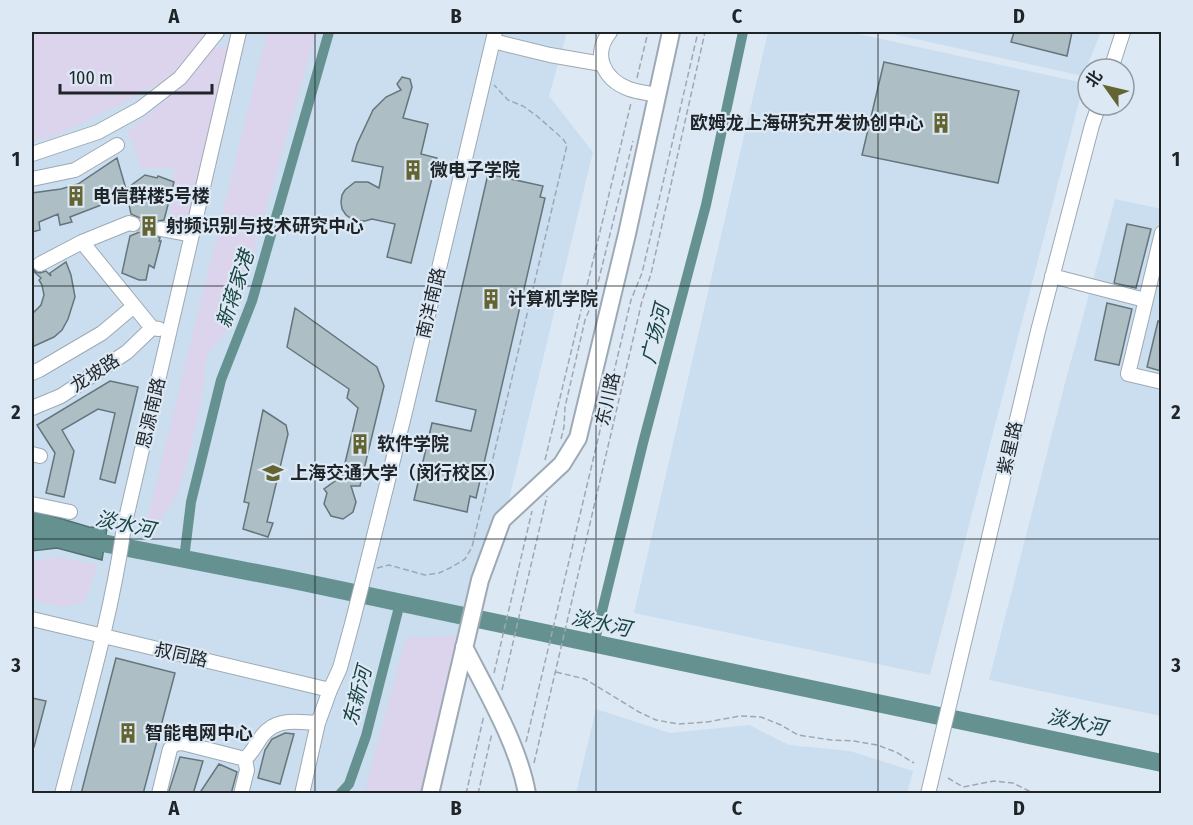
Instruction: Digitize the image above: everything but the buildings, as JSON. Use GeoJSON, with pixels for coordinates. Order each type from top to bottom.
{"type":"FeatureCollection","features":[{"type":"Feature","properties":{"kind":"main road","name":"东川路"},"geometry":{"type":"LineString","coordinates":[[430,794],[480,580],[502,520],[562,464],[578,438],[627,234],[671,32]]}},
{"type":"Feature","properties":{"kind":"main road"},"geometry":{"type":"LineString","coordinates":[[464,647],[507,732],[525,779],[527,794]]}},
{"type":"Feature","properties":{"kind":"street"},"geometry":{"type":"LineString","coordinates":[[32,154],[98,132],[140,109],[180,78],[217,32]]}},
{"type":"Feature","properties":{"kind":"street","name":"思源南路"},"geometry":{"type":"LineString","coordinates":[[62,794],[103,636],[118,569],[124,527],[239,32]]}},
{"type":"Feature","properties":{"kind":"street"},"geometry":{"type":"LineString","coordinates":[[610,32],[600,51],[602,64],[612,80],[629,89],[657,95]]}},
{"type":"Feature","properties":{"kind":"street"},"geometry":{"type":"LineString","coordinates":[[1115,57],[1123,32]]}},
{"type":"Feature","properties":{"kind":"street"},"geometry":{"type":"LineString","coordinates":[[494,36],[550,55],[602,64]]}},
{"type":"Feature","properties":{"kind":"street","name":"南洋南路"},"geometry":{"type":"LineString","coordinates":[[330,690],[340,668],[366,570],[494,36]]}},
{"type":"Feature","properties":{"kind":"street","name":"紫星路"},"geometry":{"type":"LineString","coordinates":[[928,794],[1038,331],[1095,117]]}},
{"type":"Feature","properties":{"kind":"street"},"geometry":{"type":"LineString","coordinates":[[32,179],[75,170],[117,145]]}},
{"type":"Feature","properties":{"kind":"street"},"geometry":{"type":"LineString","coordinates":[[40,264],[82,242],[129,223],[133,224]]}},
{"type":"Feature","properties":{"kind":"street"},"geometry":{"type":"LineString","coordinates":[[161,229],[192,235]]}},
{"type":"Feature","properties":{"kind":"street"},"geometry":{"type":"LineString","coordinates":[[1161,233],[1128,374],[1161,382]]}},
{"type":"Feature","properties":{"kind":"street"},"geometry":{"type":"LineString","coordinates":[[82,242],[152,328],[169,332]]}},
{"type":"Feature","properties":{"kind":"street"},"geometry":{"type":"LineString","coordinates":[[1052,276],[1145,300]]}},
{"type":"Feature","properties":{"kind":"street"},"geometry":{"type":"LineString","coordinates":[[32,373],[102,333],[134,306]]}},
{"type":"Feature","properties":{"kind":"street","name":"龙坡路"},"geometry":{"type":"LineString","coordinates":[[32,408],[61,396],[127,352],[152,328]]}},
{"type":"Feature","properties":{"kind":"street"},"geometry":{"type":"LineString","coordinates":[[32,504],[70,513]]}},
{"type":"Feature","properties":{"kind":"street","name":"叔同路"},"geometry":{"type":"LineString","coordinates":[[32,619],[330,690]]}},
{"type":"Feature","properties":{"kind":"street"},"geometry":{"type":"LineString","coordinates":[[302,794],[318,723],[330,690]]}},
{"type":"Feature","properties":{"kind":"street"},"geometry":{"type":"LineString","coordinates":[[245,759],[270,727],[280,722],[318,723]]}},
{"type":"Feature","properties":{"kind":"street"},"geometry":{"type":"LineString","coordinates":[[159,794],[170,749],[174,744],[182,743],[245,759]]}},
{"type":"Feature","properties":{"kind":"street"},"geometry":{"type":"LineString","coordinates":[[241,794],[247,770],[245,759]]}},
{"type":"Feature","properties":{"kind":"path"},"geometry":{"type":"LineString","coordinates":[[544,462],[648,32]]}},
{"type":"Feature","properties":{"kind":"path","name":"东川路"},"geometry":{"type":"LineString","coordinates":[[524,748],[631,300],[642,273],[698,32]]}},
{"type":"Feature","properties":{"kind":"path"},"geometry":{"type":"LineString","coordinates":[[532,771],[642,301],[651,274],[705,32]]}},
{"type":"Feature","properties":{"kind":"path"},"geometry":{"type":"LineString","coordinates":[[366,570],[389,566],[425,575],[439,573],[465,559],[472,547],[567,145],[537,116],[523,106],[508,100],[484,77]]}},
{"type":"Feature","properties":{"kind":"path"},"geometry":{"type":"LineString","coordinates":[[561,438],[585,320],[594,298],[633,138]]}},
{"type":"Feature","properties":{"kind":"path"},"geometry":{"type":"LineString","coordinates":[[509,660],[548,492]]}},
{"type":"Feature","properties":{"kind":"path"},"geometry":{"type":"LineString","coordinates":[[493,680],[533,508]]}},
{"type":"Feature","properties":{"kind":"path"},"geometry":{"type":"LineString","coordinates":[[556,672],[585,679],[656,720],[679,724],[740,716],[761,717],[798,735],[877,745],[896,752],[914,763]]}},
{"type":"Feature","properties":{"kind":"path"},"geometry":{"type":"LineString","coordinates":[[466,794],[485,714]]}},
{"type":"Feature","properties":{"kind":"path"},"geometry":{"type":"LineString","coordinates":[[948,778],[963,787],[994,781],[1013,783],[1035,794]]}},
{"type":"Feature","properties":{"kind":"shaded area","name":"上海交通大学（闵行校区）"},"geometry":{"type":"Polygon","coordinates":[[[32,32],[567,32],[549,96],[593,152],[438,793],[32,793],[32,32]]]}},
{"type":"Feature","properties":{"kind":"shaded area"},"geometry":{"type":"Polygon","coordinates":[[[32,32],[206,32],[177,73],[137,96],[58,135],[32,141],[32,32]]]}},
{"type":"Feature","properties":{"kind":"shaded area"},"geometry":{"type":"Polygon","coordinates":[[[267,32],[316,32],[253,255],[226,331],[207,354],[201,401],[177,495],[161,519],[147,520],[267,32]]]}},
{"type":"Feature","properties":{"kind":"shaded area"},"geometry":{"type":"Polygon","coordinates":[[[768,32],[849,32],[1076,81],[1076,114],[930,675],[634,613],[768,32]]]}},
{"type":"Feature","properties":{"kind":"shaded area"},"geometry":{"type":"Polygon","coordinates":[[[884,32],[1101,32],[1091,57],[1076,57],[1076,74],[884,32]]]}},
{"type":"Feature","properties":{"kind":"shaded area"},"geometry":{"type":"Polygon","coordinates":[[[226,46],[232,63],[194,228],[168,224],[175,167],[142,169],[128,132],[179,89],[212,49],[226,46]]]}},
{"type":"Feature","properties":{"kind":"shaded area"},"geometry":{"type":"Polygon","coordinates":[[[1115,199],[1161,209],[1161,716],[989,680],[1115,199]]]}},
{"type":"Feature","properties":{"kind":"shaded area"},"geometry":{"type":"Polygon","coordinates":[[[32,510],[89,527],[107,528],[102,560],[57,548],[32,551],[32,510]]]}},
{"type":"Feature","properties":{"kind":"shaded area"},"geometry":{"type":"Polygon","coordinates":[[[59,557],[97,565],[85,602],[62,607],[32,600],[32,561],[59,557]]]}},
{"type":"Feature","properties":{"kind":"shaded area"},"geometry":{"type":"Polygon","coordinates":[[[461,635],[421,793],[364,794],[406,638],[461,635]]]}},
{"type":"Feature","properties":{"kind":"shaded area"},"geometry":{"type":"Polygon","coordinates":[[[596,709],[670,733],[749,725],[789,745],[850,751],[913,771],[907,793],[576,793],[596,709]]]}},
{"type":"Feature","properties":{"kind":"waterway","name":"新蒋家港"},"geometry":{"type":"LineString","coordinates":[[184,559],[191,502],[221,380],[252,301],[329,32]]}},
{"type":"Feature","properties":{"kind":"waterway","name":"广场河"},"geometry":{"type":"LineString","coordinates":[[594,644],[643,443],[706,205],[743,32]]}},
{"type":"Feature","properties":{"kind":"waterway","name":"淡水河"},"geometry":{"type":"LineString","coordinates":[[82,539],[293,580],[1162,763]]}},
{"type":"Feature","properties":{"kind":"waterway","name":"东新河"},"geometry":{"type":"LineString","coordinates":[[340,794],[349,784],[366,736],[400,603]]}},
{"type":"Feature","properties":{"kind":"tunnel"},"geometry":{"type":"LineString","coordinates":[[133,224],[161,229]]}},
{"type":"Feature","properties":{"kind":"place","name":"欧姆龙上海研究开发协创中心"},"geometry":{"type":"Point","coordinates":[941,123]}},
{"type":"Feature","properties":{"kind":"place","name":"微电子学院"},"geometry":{"type":"Point","coordinates":[413,170]}},
{"type":"Feature","properties":{"kind":"place","name":"电信群楼5号楼"},"geometry":{"type":"Point","coordinates":[76,196]}},
{"type":"Feature","properties":{"kind":"place","name":"射频识别与技术研究中心"},"geometry":{"type":"Point","coordinates":[149,226]}},
{"type":"Feature","properties":{"kind":"place","name":"计算机学院"},"geometry":{"type":"Point","coordinates":[491,299]}},
{"type":"Feature","properties":{"kind":"place","name":"软件学院"},"geometry":{"type":"Point","coordinates":[360,444]}},
{"type":"Feature","properties":{"kind":"place","name":"上海交通大学（闵行校区）"},"geometry":{"type":"Point","coordinates":[273,473]}},
{"type":"Feature","properties":{"kind":"place","name":"智能电网中心"},"geometry":{"type":"Point","coordinates":[128,733]}}]}
